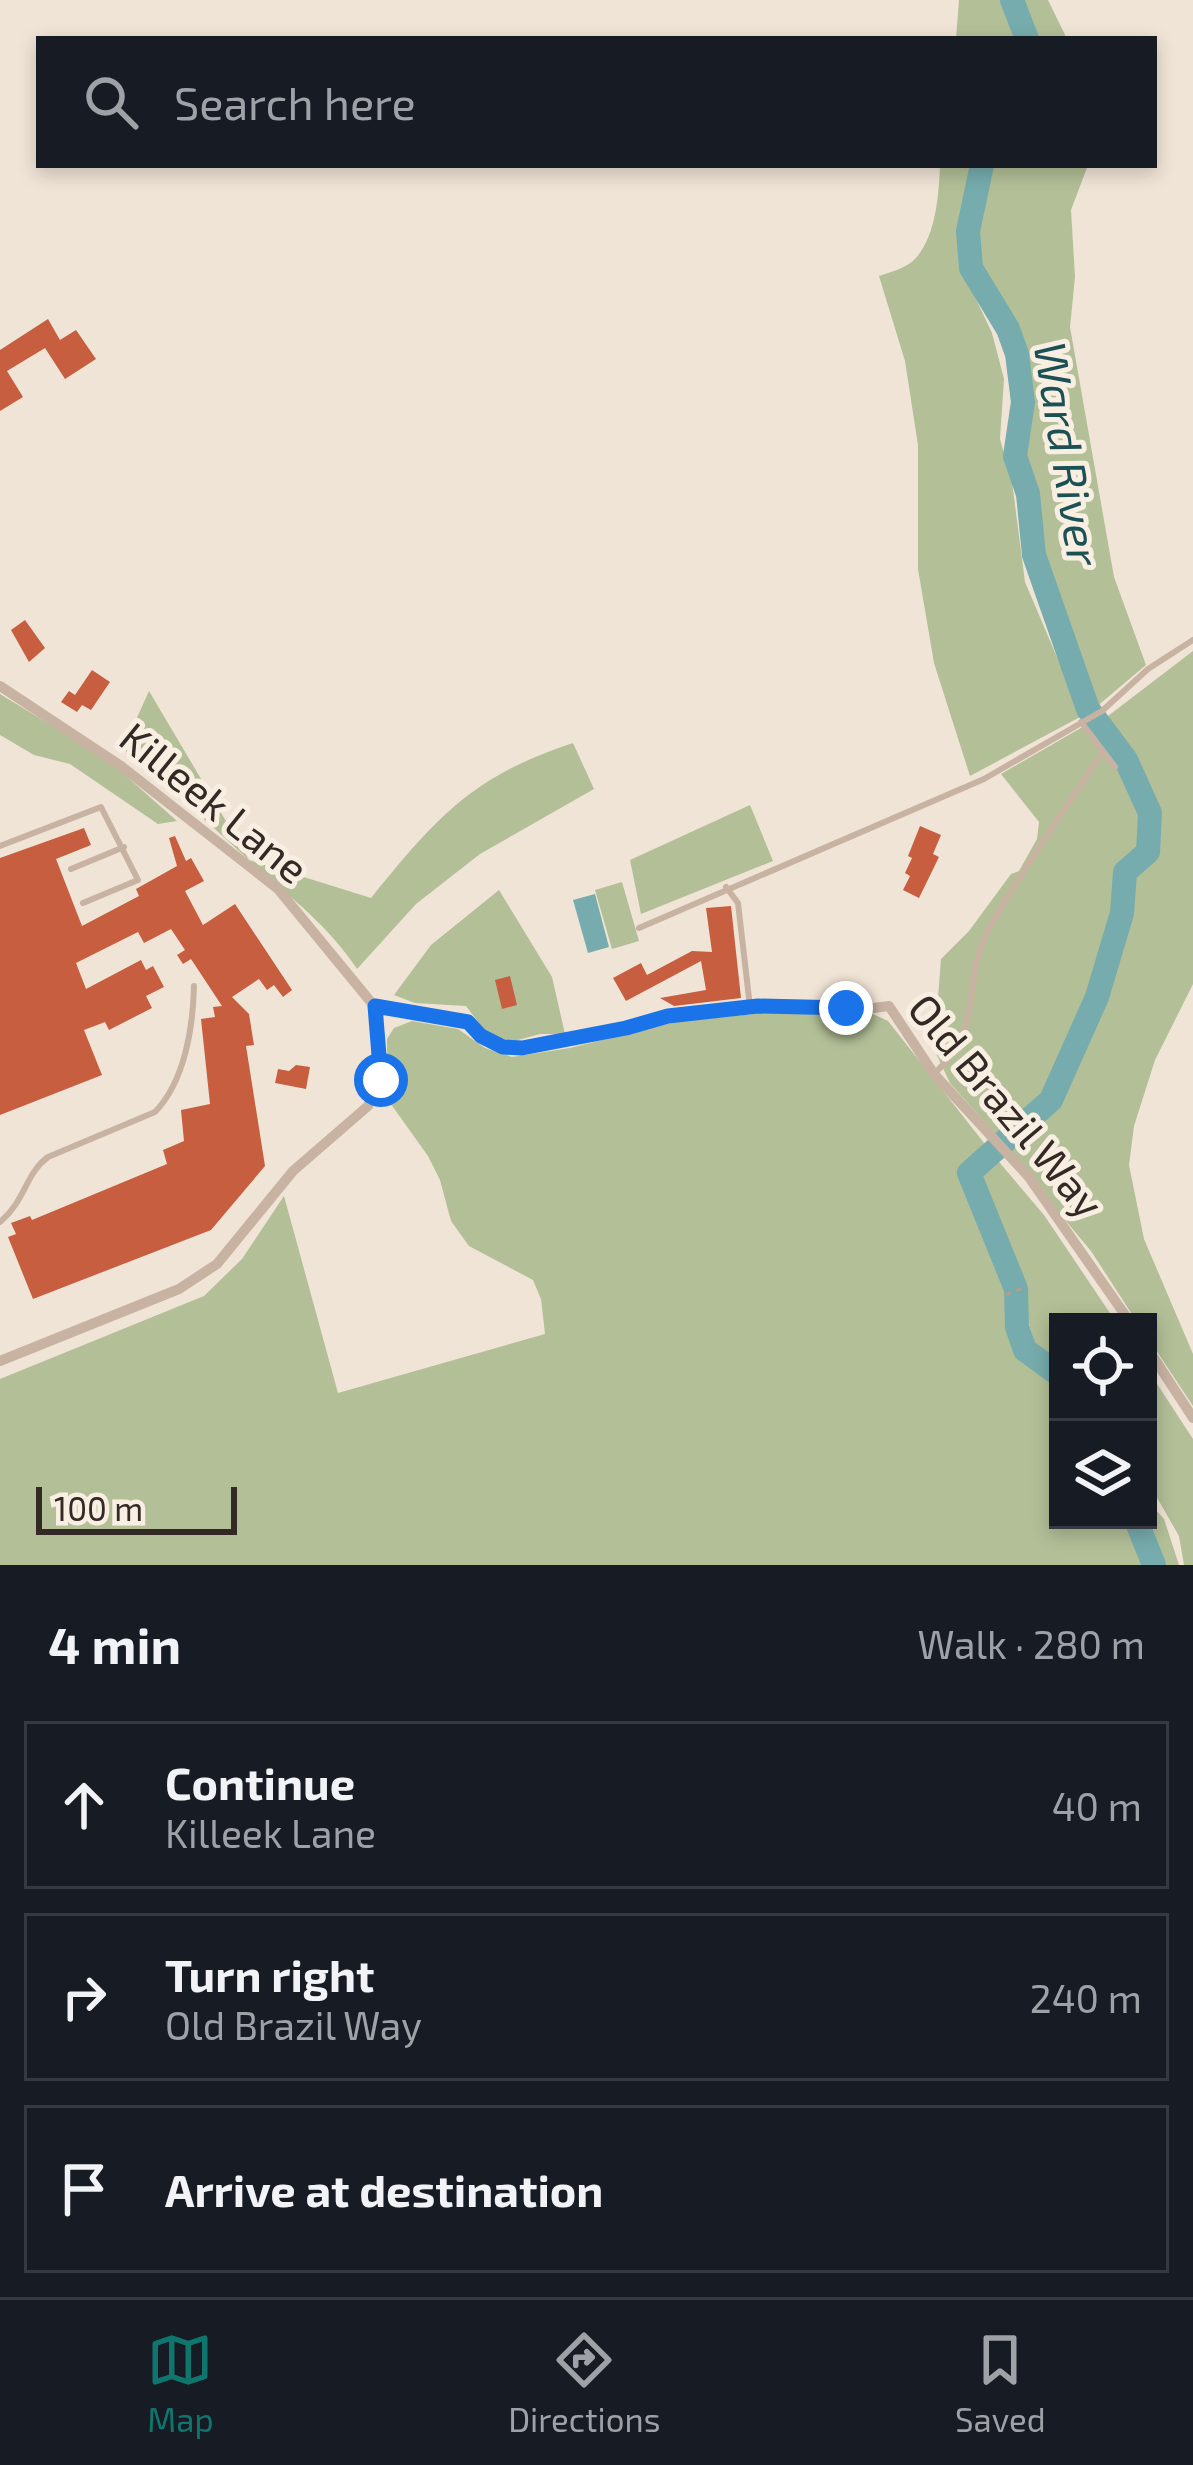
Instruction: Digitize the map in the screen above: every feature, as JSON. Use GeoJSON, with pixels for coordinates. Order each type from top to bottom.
{"type":"FeatureCollection","features":[{"type":"Feature","properties":{"kind":"street","name":"Killeek Lane"},"geometry":{"type":"LineString","coordinates":[[0,686],[121,766],[278,889],[375,1006]]}},
{"type":"Feature","properties":{"kind":"street","name":"Old Brazil Way"},"geometry":{"type":"LineString","coordinates":[[375,1006],[468,1022],[492,1042],[522,1048],[668,1016],[750,1007],[866,1010],[889,1006],[956,1101],[1028,1176],[1124,1313]]}},
{"type":"Feature","properties":{"kind":"street"},"geometry":{"type":"LineString","coordinates":[[0,1361],[178,1289],[217,1264],[293,1171],[368,1106],[381,1080],[375,1006]]}},
{"type":"Feature","properties":{"kind":"street"},"geometry":{"type":"LineString","coordinates":[[1157,1363],[1193,1418]]}},
{"type":"Feature","properties":{"kind":"lane"},"geometry":{"type":"LineString","coordinates":[[639,928],[984,778],[1102,711],[1148,668],[1193,640]]}},
{"type":"Feature","properties":{"kind":"lane"},"geometry":{"type":"LineString","coordinates":[[1084,720],[1114,766]]}},
{"type":"Feature","properties":{"kind":"lane"},"geometry":{"type":"LineString","coordinates":[[934,1074],[954,1055],[967,1029],[986,934],[1103,751]]}},
{"type":"Feature","properties":{"kind":"lane"},"geometry":{"type":"LineString","coordinates":[[0,846],[101,807],[138,880],[83,903]]}},
{"type":"Feature","properties":{"kind":"lane"},"geometry":{"type":"LineString","coordinates":[[71,869],[124,847]]}},
{"type":"Feature","properties":{"kind":"lane"},"geometry":{"type":"LineString","coordinates":[[726,887],[738,903],[750,1007]]}},
{"type":"Feature","properties":{"kind":"lane"},"geometry":{"type":"LineString","coordinates":[[0,1222],[26,1195],[34,1167],[48,1156],[155,1112],[164,1103],[187,1046],[194,986]]}},
{"type":"Feature","properties":{"kind":"path"},"geometry":{"type":"LineString","coordinates":[[1005,1295],[1025,1287]]}},
{"type":"Feature","properties":{"kind":"green space"},"geometry":{"type":"Polygon","coordinates":[[[959,0],[1048,0],[1066,36],[956,36],[959,0]]]}},
{"type":"Feature","properties":{"kind":"green space"},"geometry":{"type":"Polygon","coordinates":[[[940,168],[975,168],[962,231],[967,280],[992,333],[1004,379],[1000,439],[1012,482],[1025,582],[1082,716],[970,776],[934,663],[918,569],[918,445],[905,361],[879,276],[907,265],[922,250],[939,189],[940,168]]]}},
{"type":"Feature","properties":{"kind":"green space"},"geometry":{"type":"Polygon","coordinates":[[[988,168],[1087,168],[1071,210],[1075,277],[1070,327],[1114,577],[1146,665],[1095,708],[1038,556],[1031,490],[1018,437],[1025,376],[999,301],[977,266],[973,232],[988,168]]]}},
{"type":"Feature","properties":{"kind":"green space"},"geometry":{"type":"Polygon","coordinates":[[[1193,651],[1193,984],[1155,1060],[1134,1126],[1129,1165],[1144,1239],[1193,1354],[1193,1406],[1157,1352],[1157,1313],[1131,1313],[1091,1251],[1005,1148],[1056,1103],[1090,1040],[1113,981],[1128,914],[1130,880],[1157,851],[1143,780],[1108,716],[1193,651]]]}},
{"type":"Feature","properties":{"kind":"green space"},"geometry":{"type":"Polygon","coordinates":[[[149,691],[249,860],[371,898],[458,803],[508,770],[573,743],[594,789],[480,854],[416,904],[357,969],[308,912],[123,749],[149,691]]]}},
{"type":"Feature","properties":{"kind":"green space"},"geometry":{"type":"Polygon","coordinates":[[[0,694],[108,760],[177,821],[158,824],[70,764],[34,755],[0,735],[0,694]]]}},
{"type":"Feature","properties":{"kind":"green space"},"geometry":{"type":"Polygon","coordinates":[[[1093,721],[1124,762],[1147,814],[1145,852],[1121,871],[1097,988],[1063,1075],[1046,1102],[999,1138],[950,1083],[934,1049],[941,959],[969,931],[1011,874],[1019,871],[1037,839],[1039,822],[1001,774],[1093,721]]]}},
{"type":"Feature","properties":{"kind":"green space"},"geometry":{"type":"Polygon","coordinates":[[[750,805],[773,861],[641,914],[630,860],[750,805]]]}},
{"type":"Feature","properties":{"kind":"green space"},"geometry":{"type":"Polygon","coordinates":[[[622,882],[639,941],[612,949],[595,890],[622,882]]]}},
{"type":"Feature","properties":{"kind":"green space"},"geometry":{"type":"Polygon","coordinates":[[[499,890],[552,977],[565,1034],[540,1034],[511,1042],[485,1031],[466,1006],[415,1003],[394,995],[431,945],[499,890]]]}},
{"type":"Feature","properties":{"kind":"green space"},"geometry":{"type":"Polygon","coordinates":[[[774,1012],[873,1014],[888,1021],[988,1148],[966,1173],[1009,1286],[1014,1352],[1049,1375],[1049,1529],[1157,1529],[1157,1511],[1179,1565],[0,1565],[0,1379],[204,1296],[242,1259],[284,1196],[338,1393],[545,1334],[541,1299],[533,1280],[469,1246],[451,1221],[428,1156],[388,1100],[387,1039],[394,1028],[412,1021],[458,1029],[485,1048],[512,1057],[675,1022],[774,1012]]]}},
{"type":"Feature","properties":{"kind":"green space"},"geometry":{"type":"Polygon","coordinates":[[[994,1156],[1044,1215],[1110,1313],[1049,1313],[1049,1356],[1038,1354],[1023,1304],[1028,1289],[1020,1284],[1006,1237],[976,1171],[994,1156]]]}},
{"type":"Feature","properties":{"kind":"green space"},"geometry":{"type":"Polygon","coordinates":[[[1157,1384],[1193,1439],[1193,1565],[1184,1565],[1179,1536],[1157,1498],[1157,1384]]]}},
{"type":"Feature","properties":{"kind":"water"},"geometry":{"type":"Polygon","coordinates":[[[595,894],[609,947],[588,953],[573,900],[595,894]]]}},
{"type":"Feature","properties":{"kind":"building"},"geometry":{"type":"Polygon","coordinates":[[[48,319],[60,340],[76,330],[96,359],[65,379],[45,348],[7,371],[23,397],[0,411],[0,350],[48,319]]]}},
{"type":"Feature","properties":{"kind":"building"},"geometry":{"type":"Polygon","coordinates":[[[25,620],[45,648],[29,662],[11,630],[25,620]]]}},
{"type":"Feature","properties":{"kind":"building"},"geometry":{"type":"Polygon","coordinates":[[[92,670],[110,682],[91,710],[82,705],[77,712],[61,702],[69,691],[75,695],[92,670]]]}},
{"type":"Feature","properties":{"kind":"building"},"geometry":{"type":"Polygon","coordinates":[[[920,826],[941,835],[933,854],[939,857],[919,898],[903,890],[910,876],[905,873],[912,858],[908,856],[920,826]]]}},
{"type":"Feature","properties":{"kind":"building"},"geometry":{"type":"Polygon","coordinates":[[[84,828],[91,845],[56,859],[82,926],[139,896],[136,889],[177,866],[169,838],[175,836],[186,861],[191,858],[204,881],[185,891],[203,925],[235,904],[292,990],[283,997],[274,985],[267,990],[259,979],[232,997],[249,1014],[254,1045],[246,1046],[265,1166],[211,1230],[33,1299],[8,1237],[16,1234],[11,1223],[30,1216],[32,1220],[167,1164],[163,1150],[184,1141],[181,1110],[210,1104],[201,1019],[215,1017],[213,1007],[222,1006],[191,959],[183,964],[177,955],[185,950],[171,929],[144,943],[138,932],[76,963],[86,989],[141,960],[146,970],[153,966],[164,987],[146,996],[152,1008],[109,1030],[105,1022],[84,1030],[102,1075],[0,1115],[0,858],[84,828]]]}},
{"type":"Feature","properties":{"kind":"building"},"geometry":{"type":"Polygon","coordinates":[[[731,906],[741,998],[674,1006],[660,998],[706,990],[701,961],[626,1001],[613,978],[641,963],[647,975],[692,951],[712,952],[706,908],[731,906]]]}},
{"type":"Feature","properties":{"kind":"building"},"geometry":{"type":"Polygon","coordinates":[[[510,976],[517,1005],[502,1009],[495,980],[510,976]]]}},
{"type":"Feature","properties":{"kind":"building"},"geometry":{"type":"Polygon","coordinates":[[[296,1065],[310,1067],[306,1089],[275,1083],[278,1069],[289,1071],[296,1065]]]}},
{"type":"Feature","properties":{"kind":"waterway","name":"Ward River"},"geometry":{"type":"LineString","coordinates":[[1012,0],[1026,36]]}},
{"type":"Feature","properties":{"kind":"waterway","name":"Ward River"},"geometry":{"type":"LineString","coordinates":[[981,168],[968,231],[971,268],[1008,329],[1017,354],[1023,402],[1015,456],[1028,494],[1034,555],[1088,709],[1126,760],[1150,813],[1148,852],[1125,872],[1122,913],[1097,997],[1051,1100],[969,1173],[1016,1289],[1017,1327],[1025,1350],[1049,1367]]}},
{"type":"Feature","properties":{"kind":"waterway","name":"Ward River"},"geometry":{"type":"LineString","coordinates":[[1140,1529],[1154,1565]]}},
{"type":"Feature","properties":{"kind":"route"},"geometry":{"type":"LineString","coordinates":[[381,1080],[375,1006],[468,1022],[481,1036],[503,1047],[522,1048],[668,1016],[758,1006],[846,1008]]}}]}
